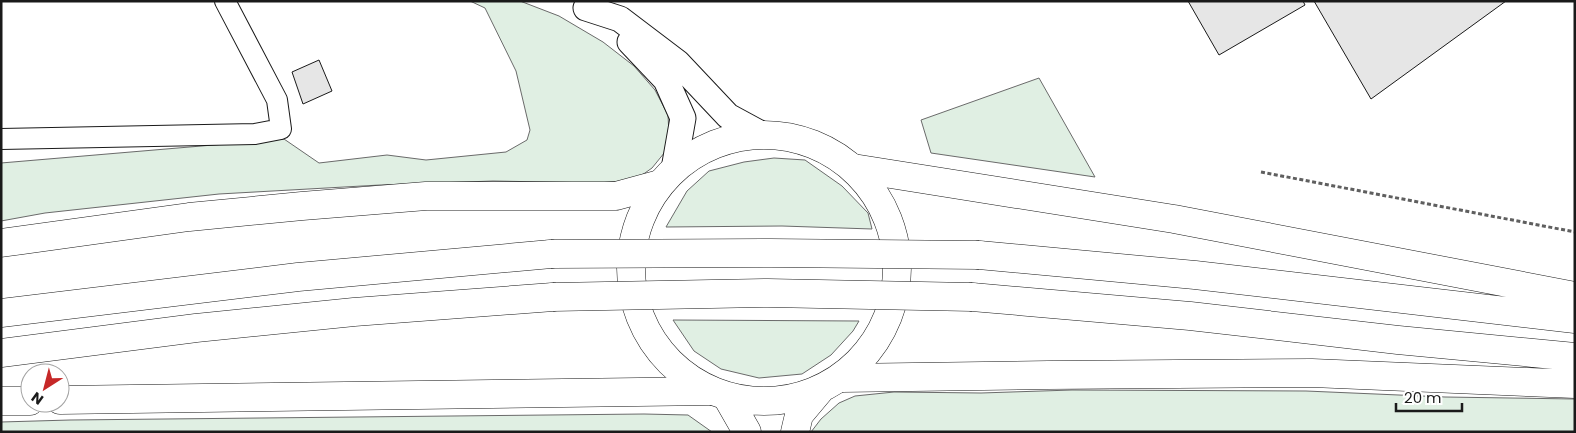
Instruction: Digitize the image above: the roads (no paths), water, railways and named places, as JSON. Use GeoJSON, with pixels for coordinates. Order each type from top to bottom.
{"type":"FeatureCollection","features":[{"type":"Feature","properties":{"kind":"main road"},"geometry":{"type":"LineString","coordinates":[[1,243],[190,217],[426,196],[616,196],[667,176],[701,150],[731,138],[762,134],[795,138],[826,150],[853,168],[878,199],[894,236],[898,276],[890,316],[871,350],[831,384],[800,415],[795,432]]}},
{"type":"Feature","properties":{"kind":"main road"},"geometry":{"type":"LineString","coordinates":[[853,168],[1174,219],[1575,296]]}},
{"type":"Feature","properties":{"kind":"main road"},"geometry":{"type":"LineString","coordinates":[[667,176],[639,219],[630,259],[634,300],[650,338],[677,370],[720,394],[747,432]]}},
{"type":"Feature","properties":{"kind":"main road"},"geometry":{"type":"LineString","coordinates":[[1,313],[298,277],[551,254],[771,253],[979,255],[1196,275],[1575,318]]}},
{"type":"Feature","properties":{"kind":"main road"},"geometry":{"type":"LineString","coordinates":[[1,354],[196,328],[344,313],[553,297],[768,293],[972,298],[1190,316],[1398,340],[1575,357]]}},
{"type":"Feature","properties":{"kind":"main road"},"geometry":{"type":"LineString","coordinates":[[70,400],[720,394],[759,402],[790,400],[831,384],[1059,374],[1312,373],[1575,384]]}},
{"type":"Feature","properties":{"kind":"main road"},"geometry":{"type":"LineString","coordinates":[[1,401],[20,401]]}},
{"type":"Feature","properties":{"kind":"street"},"geometry":{"type":"LineString","coordinates":[[1,139],[255,134],[281,129],[277,100],[224,1]]}},
{"type":"Feature","properties":{"kind":"street"},"geometry":{"type":"LineString","coordinates":[[579,5],[620,19],[678,63],[728,116],[762,134]]}},
{"type":"Feature","properties":{"kind":"street"},"geometry":{"type":"LineString","coordinates":[[579,5],[632,44],[666,80],[683,118],[667,176]]}}]}
